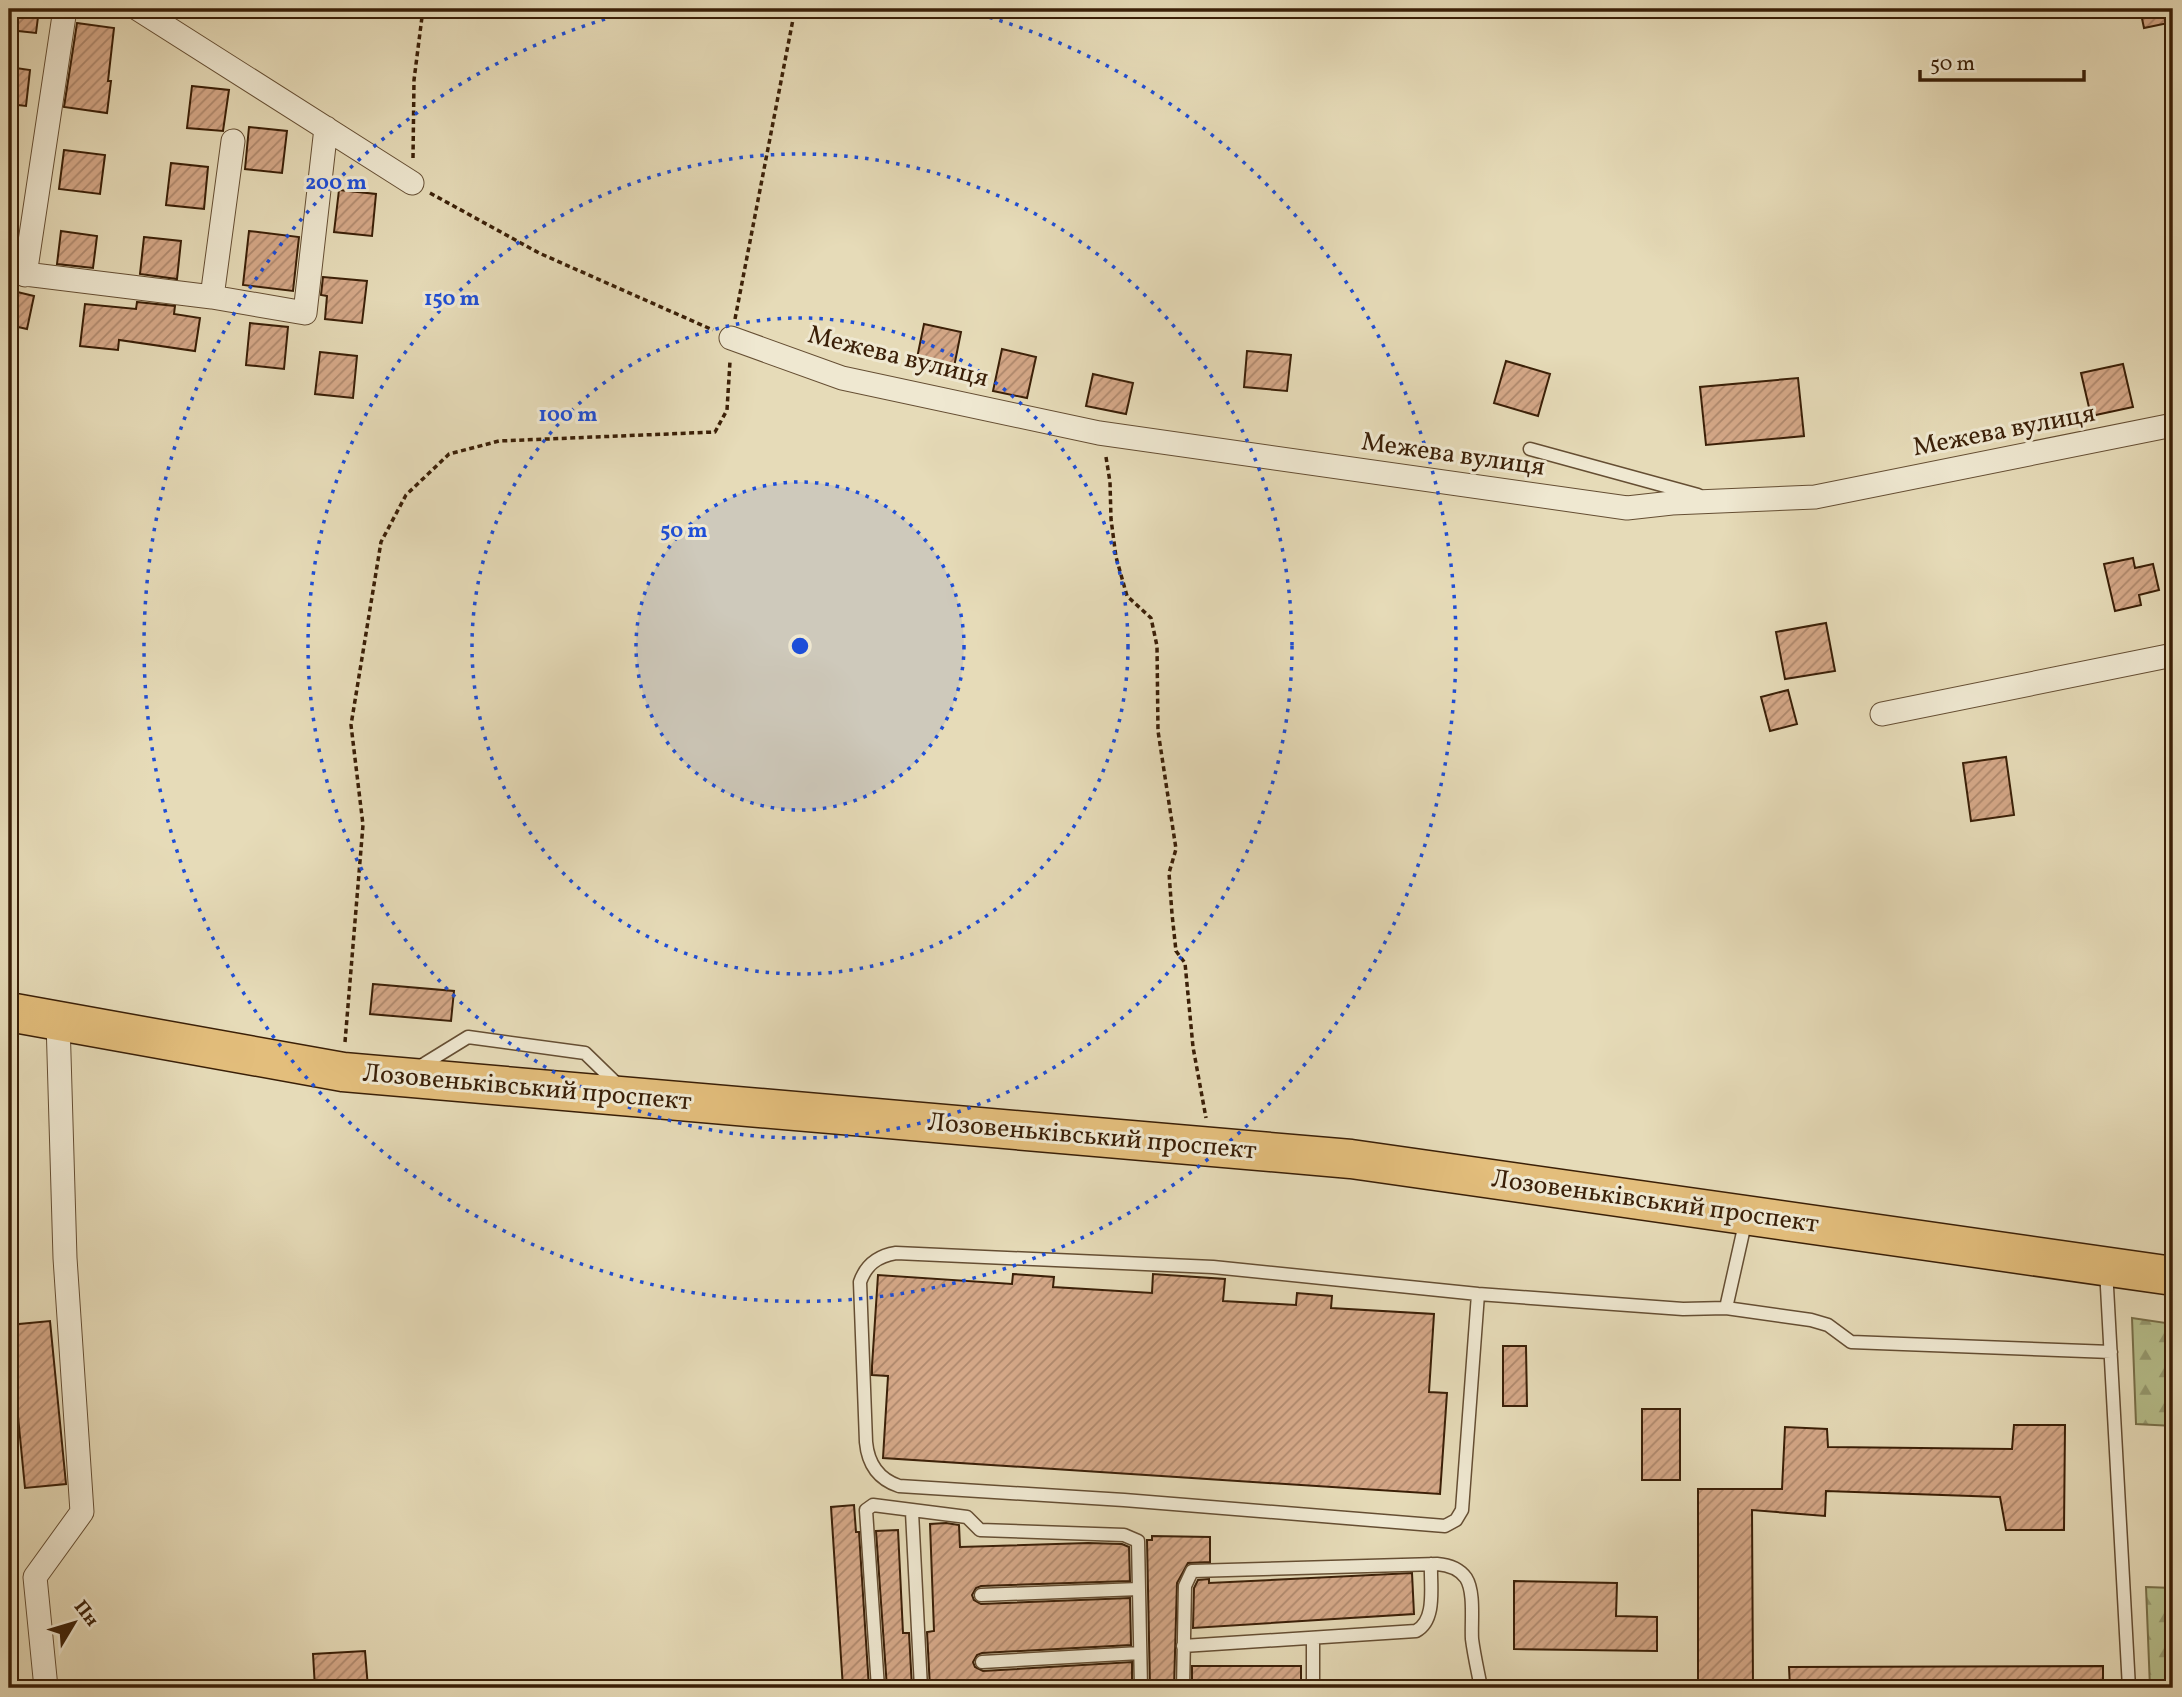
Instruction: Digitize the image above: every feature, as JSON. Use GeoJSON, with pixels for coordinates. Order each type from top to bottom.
{"type":"FeatureCollection","features":[{"type":"Feature","properties":{"kind":"highway","name":"Лозовеньківський проспект"},"geometry":{"type":"LineString","coordinates":[[9,1012],[342,1072],[1351,1159],[2173,1276]]}},
{"type":"Feature","properties":{"kind":"street"},"geometry":{"type":"LineString","coordinates":[[65,9],[17,273],[212,297],[305,313],[326,128]]}},
{"type":"Feature","properties":{"kind":"street"},"geometry":{"type":"LineString","coordinates":[[138,9],[412,183]]}},
{"type":"Feature","properties":{"kind":"street"},"geometry":{"type":"LineString","coordinates":[[212,297],[233,141]]}},
{"type":"Feature","properties":{"kind":"street","name":"Межева вулиця"},"geometry":{"type":"LineString","coordinates":[[731,338],[842,377],[1099,433],[1627,508],[1716,500],[1815,497],[2173,425]]}},
{"type":"Feature","properties":{"kind":"street"},"geometry":{"type":"LineString","coordinates":[[1881,714],[2173,655]]}},
{"type":"Feature","properties":{"kind":"street"},"geometry":{"type":"LineString","coordinates":[[46,1688],[35,1577],[82,1511],[65,1258],[58,1021]]}},
{"type":"Feature","properties":{"kind":"lane"},"geometry":{"type":"LineString","coordinates":[[1530,449],[1716,500]]}},
{"type":"Feature","properties":{"kind":"lane"},"geometry":{"type":"LineString","coordinates":[[1726,1308],[1746,1215]]}},
{"type":"Feature","properties":{"kind":"lane"},"geometry":{"type":"LineString","coordinates":[[1478,1294],[1462,1510],[1456,1520],[1445,1526],[1124,1500],[908,1488],[877,1474],[869,1458],[866,1442],[860,1282],[869,1265],[886,1255],[896,1254],[1213,1267],[1478,1294],[1684,1309],[1726,1308],[1811,1320],[1828,1325],[1851,1342],[2111,1352]]}},
{"type":"Feature","properties":{"kind":"lane"},"geometry":{"type":"LineString","coordinates":[[2106,1265],[2129,1688]]}},
{"type":"Feature","properties":{"kind":"lane"},"geometry":{"type":"LineString","coordinates":[[878,1688],[866,1510],[873,1505],[967,1517],[981,1530],[1124,1535],[1138,1541],[1141,1688]]}},
{"type":"Feature","properties":{"kind":"lane"},"geometry":{"type":"LineString","coordinates":[[912,1512],[920,1688]]}},
{"type":"Feature","properties":{"kind":"lane"},"geometry":{"type":"LineString","coordinates":[[1184,1646],[1409,1632],[1421,1628],[1429,1617],[1431,1564]]}},
{"type":"Feature","properties":{"kind":"lane"},"geometry":{"type":"LineString","coordinates":[[1183,1688],[1185,1586],[1192,1571],[1431,1564],[1448,1565],[1466,1578],[1470,1588],[1472,1639],[1481,1688]]}},
{"type":"Feature","properties":{"kind":"lane"},"geometry":{"type":"LineString","coordinates":[[981,1595],[1139,1590]]}},
{"type":"Feature","properties":{"kind":"lane"},"geometry":{"type":"LineString","coordinates":[[1313,1638],[1313,1688]]}},
{"type":"Feature","properties":{"kind":"lane"},"geometry":{"type":"LineString","coordinates":[[982,1662],[1140,1653]]}},
{"type":"Feature","properties":{"kind":"path"},"geometry":{"type":"LineString","coordinates":[[423,9],[414,80],[412,183],[538,253],[731,338]]}},
{"type":"Feature","properties":{"kind":"path"},"geometry":{"type":"LineString","coordinates":[[342,1072],[363,825],[351,725],[381,542],[406,495],[449,454],[499,441],[715,432],[727,410],[731,338],[795,9]]}},
{"type":"Feature","properties":{"kind":"path"},"geometry":{"type":"LineString","coordinates":[[1099,433],[1109,466],[1116,557],[1128,596],[1151,618],[1157,646],[1158,732],[1176,849],[1169,873],[1176,951],[1185,963],[1194,1047],[1213,1147]]}},
{"type":"Feature","properties":{"kind":"green space"},"geometry":{"type":"Polygon","coordinates":[[[2132,1318],[2173,1324],[2173,1426],[2136,1424],[2132,1318]]]}},
{"type":"Feature","properties":{"kind":"green space"},"geometry":{"type":"Polygon","coordinates":[[[2146,1587],[2173,1588],[2173,1688],[2150,1688],[2146,1587]]]}},
{"type":"Feature","properties":{"kind":"building"},"geometry":{"type":"Polygon","coordinates":[[[9,9],[39,9],[36,33],[9,30],[9,9]]]}},
{"type":"Feature","properties":{"kind":"building"},"geometry":{"type":"Polygon","coordinates":[[[2140,9],[2173,9],[2173,22],[2144,28],[2140,9]]]}},
{"type":"Feature","properties":{"kind":"building"},"geometry":{"type":"Polygon","coordinates":[[[77,23],[114,28],[107,113],[64,107],[77,23]]]}},
{"type":"Feature","properties":{"kind":"building"},"geometry":{"type":"Polygon","coordinates":[[[9,67],[30,70],[26,106],[9,104],[9,67]]]}},
{"type":"Feature","properties":{"kind":"building"},"geometry":{"type":"Polygon","coordinates":[[[192,86],[229,90],[223,131],[187,128],[192,86]]]}},
{"type":"Feature","properties":{"kind":"building"},"geometry":{"type":"Polygon","coordinates":[[[249,127],[287,131],[282,173],[245,169],[249,127]]]}},
{"type":"Feature","properties":{"kind":"building"},"geometry":{"type":"Polygon","coordinates":[[[64,150],[105,155],[100,194],[59,189],[64,150]]]}},
{"type":"Feature","properties":{"kind":"building"},"geometry":{"type":"Polygon","coordinates":[[[171,163],[208,167],[204,209],[166,205],[171,163]]]}},
{"type":"Feature","properties":{"kind":"building"},"geometry":{"type":"Polygon","coordinates":[[[339,190],[376,194],[372,236],[334,232],[339,190]]]}},
{"type":"Feature","properties":{"kind":"building"},"geometry":{"type":"Polygon","coordinates":[[[61,231],[97,236],[93,268],[57,264],[61,231]]]}},
{"type":"Feature","properties":{"kind":"building"},"geometry":{"type":"Polygon","coordinates":[[[249,231],[299,237],[293,291],[243,285],[249,231]]]}},
{"type":"Feature","properties":{"kind":"building"},"geometry":{"type":"Polygon","coordinates":[[[144,237],[181,241],[177,279],[140,274],[144,237]]]}},
{"type":"Feature","properties":{"kind":"building"},"geometry":{"type":"Polygon","coordinates":[[[323,277],[367,281],[362,323],[325,319],[327,296],[321,295],[323,277]]]}},
{"type":"Feature","properties":{"kind":"building"},"geometry":{"type":"Polygon","coordinates":[[[9,290],[34,296],[27,329],[9,325],[9,290]]]}},
{"type":"Feature","properties":{"kind":"building"},"geometry":{"type":"Polygon","coordinates":[[[137,302],[175,306],[174,314],[200,318],[195,351],[119,340],[118,350],[80,346],[85,304],[136,309],[137,302]]]}},
{"type":"Feature","properties":{"kind":"building"},"geometry":{"type":"Polygon","coordinates":[[[250,323],[288,327],[284,369],[246,365],[250,323]]]}},
{"type":"Feature","properties":{"kind":"building"},"geometry":{"type":"Polygon","coordinates":[[[924,324],[961,332],[953,372],[916,363],[924,324]]]}},
{"type":"Feature","properties":{"kind":"building"},"geometry":{"type":"Polygon","coordinates":[[[1002,349],[1036,357],[1027,398],[993,391],[1002,349]]]}},
{"type":"Feature","properties":{"kind":"building"},"geometry":{"type":"Polygon","coordinates":[[[1247,351],[1291,355],[1287,391],[1244,387],[1247,351]]]}},
{"type":"Feature","properties":{"kind":"building"},"geometry":{"type":"Polygon","coordinates":[[[320,352],[357,356],[353,398],[315,394],[320,352]]]}},
{"type":"Feature","properties":{"kind":"building"},"geometry":{"type":"Polygon","coordinates":[[[1506,361],[1550,374],[1538,416],[1494,403],[1506,361]]]}},
{"type":"Feature","properties":{"kind":"building"},"geometry":{"type":"Polygon","coordinates":[[[2123,364],[2133,407],[2091,416],[2081,373],[2123,364]]]}},
{"type":"Feature","properties":{"kind":"building"},"geometry":{"type":"Polygon","coordinates":[[[1093,374],[1133,383],[1126,414],[1086,406],[1093,374]]]}},
{"type":"Feature","properties":{"kind":"building"},"geometry":{"type":"Polygon","coordinates":[[[1798,378],[1804,436],[1706,445],[1700,387],[1798,378]]]}},
{"type":"Feature","properties":{"kind":"building"},"geometry":{"type":"Polygon","coordinates":[[[2133,558],[2135,568],[2153,564],[2159,590],[2139,595],[2141,605],[2115,611],[2104,564],[2133,558]]]}},
{"type":"Feature","properties":{"kind":"building"},"geometry":{"type":"Polygon","coordinates":[[[1826,623],[1835,671],[1785,679],[1776,632],[1826,623]]]}},
{"type":"Feature","properties":{"kind":"building"},"geometry":{"type":"Polygon","coordinates":[[[1788,690],[1797,724],[1770,731],[1761,697],[1788,690]]]}},
{"type":"Feature","properties":{"kind":"building"},"geometry":{"type":"Polygon","coordinates":[[[2006,757],[2014,815],[1971,821],[1963,763],[2006,757]]]}},
{"type":"Feature","properties":{"kind":"building"},"geometry":{"type":"Polygon","coordinates":[[[373,984],[454,991],[451,1021],[370,1014],[373,984]]]}},
{"type":"Feature","properties":{"kind":"building"},"geometry":{"type":"Polygon","coordinates":[[[1013,1274],[1054,1277],[1053,1287],[1152,1293],[1153,1274],[1225,1279],[1223,1301],[1296,1305],[1297,1293],[1332,1296],[1331,1308],[1434,1314],[1429,1392],[1447,1393],[1440,1494],[883,1458],[888,1376],[872,1375],[878,1275],[1012,1284],[1013,1274]]]}},
{"type":"Feature","properties":{"kind":"building"},"geometry":{"type":"Polygon","coordinates":[[[50,1321],[66,1484],[25,1488],[9,1325],[50,1321]]]}},
{"type":"Feature","properties":{"kind":"building"},"geometry":{"type":"Polygon","coordinates":[[[1503,1346],[1526,1346],[1527,1406],[1503,1406],[1503,1346]]]}},
{"type":"Feature","properties":{"kind":"building"},"geometry":{"type":"Polygon","coordinates":[[[1642,1409],[1680,1409],[1680,1480],[1642,1480],[1642,1409]]]}},
{"type":"Feature","properties":{"kind":"building"},"geometry":{"type":"Polygon","coordinates":[[[2014,1425],[2065,1425],[2064,1530],[2006,1530],[2000,1497],[1826,1491],[1825,1516],[1752,1510],[1753,1688],[1698,1688],[1698,1489],[1782,1489],[1785,1427],[1827,1429],[1828,1447],[2012,1449],[2014,1425]]]}},
{"type":"Feature","properties":{"kind":"building"},"geometry":{"type":"Polygon","coordinates":[[[854,1505],[856,1532],[859,1532],[869,1688],[843,1688],[831,1507],[854,1505]]]}},
{"type":"Feature","properties":{"kind":"building"},"geometry":{"type":"Polygon","coordinates":[[[930,1524],[959,1525],[960,1547],[1088,1543],[1122,1544],[1129,1547],[1130,1581],[981,1586],[976,1588],[972,1595],[974,1600],[981,1604],[1130,1598],[1131,1645],[982,1653],[977,1655],[973,1662],[975,1667],[983,1671],[1132,1662],[1132,1688],[930,1688],[927,1632],[934,1631],[930,1524]]]}},
{"type":"Feature","properties":{"kind":"building"},"geometry":{"type":"Polygon","coordinates":[[[898,1530],[903,1633],[909,1633],[912,1688],[887,1688],[876,1531],[898,1530]]]}},
{"type":"Feature","properties":{"kind":"building"},"geometry":{"type":"Polygon","coordinates":[[[1152,1536],[1210,1537],[1210,1562],[1188,1563],[1177,1583],[1174,1688],[1150,1688],[1147,1540],[1152,1540],[1152,1536]]]}},
{"type":"Feature","properties":{"kind":"building"},"geometry":{"type":"Polygon","coordinates":[[[1412,1573],[1414,1614],[1193,1628],[1194,1588],[1198,1580],[1209,1579],[1209,1583],[1412,1573]]]}},
{"type":"Feature","properties":{"kind":"building"},"geometry":{"type":"Polygon","coordinates":[[[1514,1581],[1617,1583],[1616,1616],[1657,1617],[1657,1651],[1514,1649],[1514,1581]]]}},
{"type":"Feature","properties":{"kind":"building"},"geometry":{"type":"Polygon","coordinates":[[[365,1651],[368,1688],[315,1688],[313,1654],[365,1651]]]}},
{"type":"Feature","properties":{"kind":"building"},"geometry":{"type":"Polygon","coordinates":[[[1192,1666],[1301,1666],[1301,1688],[1192,1688],[1192,1666]]]}},
{"type":"Feature","properties":{"kind":"building"},"geometry":{"type":"Polygon","coordinates":[[[2103,1666],[2103,1688],[1790,1688],[1789,1667],[2103,1666]]]}}]}
